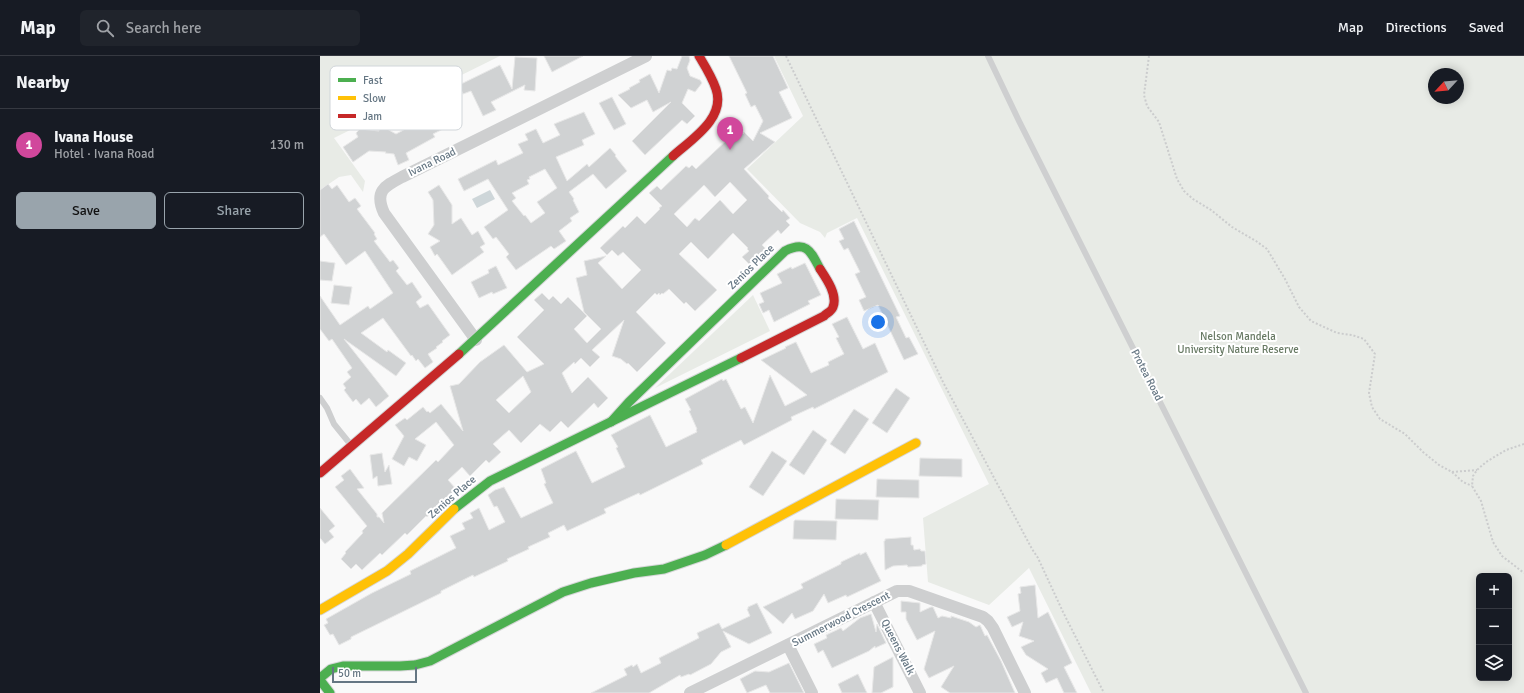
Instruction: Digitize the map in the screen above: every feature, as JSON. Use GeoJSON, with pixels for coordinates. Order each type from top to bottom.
{"type":"FeatureCollection","features":[{"type":"Feature","properties":{"kind":"street","name":"Ivana Road"},"geometry":{"type":"LineString","coordinates":[[476,340],[384,213],[380,204],[380,196],[383,190],[389,184],[402,177],[646,56]]}},
{"type":"Feature","properties":{"kind":"street"},"geometry":{"type":"LineString","coordinates":[[320,473],[476,340],[698,134],[715,116],[718,109],[719,99],[715,86],[700,56]]}},
{"type":"Feature","properties":{"kind":"street","name":"Zenios Place"},"geometry":{"type":"LineString","coordinates":[[320,610],[366,584],[395,565],[480,488],[490,481],[581,438],[817,320],[831,310],[834,305],[834,296],[810,251],[805,247],[798,246],[785,251],[629,402],[611,422]]}},
{"type":"Feature","properties":{"kind":"street"},"geometry":{"type":"LineString","coordinates":[[330,693],[320,679],[334,668],[340,666],[405,667],[418,665],[430,661],[564,592],[577,587],[618,576],[664,569],[684,564],[742,537],[916,443]]}},
{"type":"Feature","properties":{"kind":"street","name":"Summerwood Crescent"},"geometry":{"type":"LineString","coordinates":[[690,693],[874,602],[897,591],[903,590],[983,617],[988,621],[993,628],[1025,693]]}},
{"type":"Feature","properties":{"kind":"street","name":"Queens Walk"},"geometry":{"type":"LineString","coordinates":[[874,602],[920,693]]}},
{"type":"Feature","properties":{"kind":"street"},"geometry":{"type":"LineString","coordinates":[[788,645],[812,693]]}},
{"type":"Feature","properties":{"kind":"lane","name":"Protea Road"},"geometry":{"type":"LineString","coordinates":[[988,56],[1019,121],[1306,693]]}},
{"type":"Feature","properties":{"kind":"lane"},"geometry":{"type":"LineString","coordinates":[[320,398],[327,408],[334,424],[352,446]]}},
{"type":"Feature","properties":{"kind":"path"},"geometry":{"type":"LineString","coordinates":[[786,56],[943,382],[1038,558],[1063,612],[1104,693]]}},
{"type":"Feature","properties":{"kind":"path"},"geometry":{"type":"LineString","coordinates":[[1149,56],[1144,95],[1145,100],[1147,106],[1159,122],[1177,179],[1184,191],[1232,227],[1267,249],[1285,279],[1299,307],[1311,321],[1337,333],[1352,335],[1364,339],[1375,354],[1369,393],[1372,407],[1380,419],[1405,434],[1439,465],[1452,472],[1463,482],[1472,486],[1481,501],[1494,542],[1502,556],[1524,573]]}},
{"type":"Feature","properties":{"kind":"path"},"geometry":{"type":"LineString","coordinates":[[1472,486],[1473,476],[1486,462],[1506,450],[1524,444]]}},
{"type":"Feature","properties":{"kind":"path"},"geometry":{"type":"LineString","coordinates":[[1452,472],[1477,470]]}},
{"type":"Feature","properties":{"kind":"green space"},"geometry":{"type":"Polygon","coordinates":[[[320,56],[500,56],[462,75],[462,66],[330,66],[330,130],[350,130],[334,138],[365,181],[363,192],[351,175],[339,177],[320,190],[320,56]]]}},
{"type":"Feature","properties":{"kind":"green space","name":"Nelson Mandela University Nature Reserve"},"geometry":{"type":"Polygon","coordinates":[[[774,56],[1524,56],[1524,693],[1091,693],[1029,568],[989,605],[928,582],[923,518],[989,484],[857,218],[827,233],[825,238],[820,232],[800,223],[747,169],[803,116],[774,56]]]}},
{"type":"Feature","properties":{"kind":"green space"},"geometry":{"type":"Polygon","coordinates":[[[753,295],[770,331],[655,388],[753,295]]]}},
{"type":"Feature","properties":{"kind":"shaded area"},"geometry":{"type":"Polygon","coordinates":[[[490,190],[495,199],[477,208],[472,199],[490,190]]]}},
{"type":"Feature","properties":{"kind":"building"},"geometry":{"type":"Polygon","coordinates":[[[544,56],[583,56],[552,72],[544,56]]]}},
{"type":"Feature","properties":{"kind":"building"},"geometry":{"type":"Polygon","coordinates":[[[682,56],[689,56],[690,60],[687,68],[690,76],[700,80],[702,83],[695,92],[688,89],[682,103],[695,116],[687,124],[682,120],[645,155],[632,141],[671,102],[653,112],[647,100],[631,108],[618,95],[630,89],[629,88],[640,82],[639,80],[650,74],[659,93],[667,70],[671,71],[672,68],[677,69],[682,56]]]}},
{"type":"Feature","properties":{"kind":"building"},"geometry":{"type":"Polygon","coordinates":[[[729,56],[773,56],[788,88],[779,92],[792,118],[760,133],[775,142],[744,169],[769,196],[768,198],[782,212],[783,210],[790,218],[786,221],[790,225],[781,234],[778,230],[762,245],[767,250],[757,260],[756,258],[749,264],[742,257],[749,251],[747,249],[748,248],[733,233],[708,259],[691,242],[679,254],[717,290],[695,311],[686,302],[684,304],[669,289],[660,295],[659,293],[657,295],[655,293],[636,312],[666,343],[637,372],[628,363],[627,364],[621,359],[612,356],[624,320],[592,350],[600,357],[590,367],[581,358],[562,373],[572,393],[588,377],[608,398],[598,408],[594,403],[568,428],[561,421],[550,432],[540,424],[521,443],[509,430],[493,444],[501,452],[489,463],[486,460],[470,476],[462,467],[448,480],[456,489],[427,517],[426,516],[407,535],[405,533],[382,555],[380,553],[362,570],[356,564],[351,569],[341,559],[367,526],[335,487],[344,480],[341,476],[350,469],[364,488],[357,489],[377,514],[377,517],[379,517],[384,523],[382,513],[436,460],[438,462],[454,445],[436,422],[415,439],[426,445],[417,461],[409,457],[404,466],[392,459],[404,436],[395,425],[405,418],[407,420],[423,407],[430,413],[441,404],[463,431],[450,386],[459,384],[480,362],[504,345],[527,372],[544,364],[517,337],[544,310],[534,300],[542,293],[549,300],[553,296],[561,304],[568,297],[587,316],[574,329],[587,343],[601,329],[584,312],[576,278],[587,275],[584,261],[606,256],[598,263],[622,289],[641,270],[623,252],[618,256],[612,250],[607,255],[600,248],[623,226],[625,228],[637,216],[645,224],[662,206],[649,193],[657,186],[661,190],[686,166],[689,168],[692,165],[696,169],[728,139],[723,133],[733,124],[753,141],[763,121],[755,105],[751,107],[745,94],[747,93],[729,56]],[[730,182],[715,197],[704,185],[674,214],[687,227],[695,218],[699,221],[720,200],[733,214],[747,200],[730,182]],[[523,376],[496,400],[509,413],[531,392],[523,376]]]}},
{"type":"Feature","properties":{"kind":"building"},"geometry":{"type":"Polygon","coordinates":[[[515,57],[537,58],[535,91],[524,90],[525,85],[491,102],[496,110],[483,116],[471,91],[463,94],[462,84],[500,65],[512,89],[515,57]]]}},
{"type":"Feature","properties":{"kind":"building"},"geometry":{"type":"Polygon","coordinates":[[[612,97],[626,124],[614,130],[599,103],[612,97]]]}},
{"type":"Feature","properties":{"kind":"building"},"geometry":{"type":"Polygon","coordinates":[[[584,112],[595,134],[582,140],[584,145],[556,157],[567,181],[587,164],[589,167],[610,148],[627,171],[606,189],[593,174],[569,192],[574,199],[573,200],[579,212],[570,218],[572,221],[559,231],[566,241],[554,249],[551,246],[516,270],[506,257],[509,254],[496,237],[493,239],[484,227],[508,210],[488,179],[464,191],[458,179],[496,160],[498,165],[523,153],[518,144],[528,140],[525,134],[536,129],[543,143],[560,135],[554,124],[584,112]],[[545,169],[529,177],[530,179],[527,180],[529,184],[512,193],[516,198],[512,201],[531,223],[545,213],[537,202],[557,188],[545,169]]]}},
{"type":"Feature","properties":{"kind":"building"},"geometry":{"type":"Polygon","coordinates":[[[359,130],[389,130],[396,134],[404,130],[441,130],[433,134],[435,137],[406,153],[409,160],[398,165],[394,154],[385,153],[386,152],[369,151],[353,162],[343,147],[358,137],[356,133],[359,130]]]}},
{"type":"Feature","properties":{"kind":"building"},"geometry":{"type":"Polygon","coordinates":[[[328,184],[332,189],[337,185],[349,202],[355,198],[361,206],[357,209],[375,233],[374,234],[377,239],[374,241],[390,262],[393,260],[399,268],[396,271],[407,285],[412,282],[422,297],[416,302],[420,308],[428,304],[450,335],[436,347],[437,348],[428,354],[433,362],[425,368],[418,359],[416,361],[412,355],[411,356],[383,318],[361,333],[387,352],[388,350],[406,363],[396,376],[344,339],[389,396],[376,407],[369,398],[361,405],[356,399],[353,402],[344,390],[346,388],[343,384],[351,377],[347,372],[352,368],[332,339],[329,341],[320,329],[320,296],[340,325],[368,306],[370,309],[393,293],[365,251],[346,265],[324,234],[320,237],[320,190],[328,184]]]}},
{"type":"Feature","properties":{"kind":"building"},"geometry":{"type":"Polygon","coordinates":[[[439,185],[452,205],[452,224],[461,218],[472,235],[478,231],[485,244],[480,247],[484,252],[452,275],[437,254],[435,256],[430,247],[440,241],[428,234],[434,225],[433,200],[428,192],[439,185]]]}},
{"type":"Feature","properties":{"kind":"building"},"geometry":{"type":"Polygon","coordinates":[[[854,221],[900,316],[896,317],[906,338],[909,337],[918,354],[904,360],[878,305],[864,311],[859,300],[866,297],[855,274],[860,272],[848,248],[844,250],[839,241],[844,239],[839,229],[854,221]]]}},
{"type":"Feature","properties":{"kind":"building"},"geometry":{"type":"Polygon","coordinates":[[[320,261],[335,263],[332,281],[320,280],[320,261]]]}},
{"type":"Feature","properties":{"kind":"building"},"geometry":{"type":"Polygon","coordinates":[[[805,263],[821,295],[808,301],[810,304],[774,322],[769,310],[763,313],[759,304],[764,302],[760,293],[782,283],[777,274],[791,267],[792,269],[805,263]]]}},
{"type":"Feature","properties":{"kind":"building"},"geometry":{"type":"Polygon","coordinates":[[[496,266],[507,288],[493,294],[492,292],[479,298],[471,282],[489,273],[488,270],[496,266]]]}},
{"type":"Feature","properties":{"kind":"building"},"geometry":{"type":"Polygon","coordinates":[[[334,285],[352,287],[349,305],[331,303],[334,285]]]}},
{"type":"Feature","properties":{"kind":"building"},"geometry":{"type":"Polygon","coordinates":[[[847,317],[863,349],[875,343],[888,372],[814,409],[813,407],[791,417],[792,420],[744,445],[741,440],[701,460],[703,464],[640,495],[639,493],[604,509],[606,513],[567,531],[564,525],[548,533],[550,537],[507,559],[508,561],[474,577],[473,575],[441,591],[441,593],[351,637],[351,639],[339,645],[333,634],[330,635],[324,625],[328,623],[326,619],[372,593],[411,574],[410,571],[456,548],[450,536],[465,529],[462,523],[473,518],[470,513],[479,508],[489,530],[505,522],[497,506],[494,507],[488,495],[495,490],[504,487],[521,518],[553,503],[544,484],[546,483],[541,469],[576,451],[592,483],[625,467],[616,448],[618,447],[611,435],[650,415],[666,447],[697,432],[689,411],[691,410],[685,399],[722,379],[723,381],[726,379],[741,409],[745,407],[753,423],[770,375],[785,406],[807,395],[761,360],[796,342],[811,373],[829,365],[828,362],[844,354],[836,338],[839,337],[832,324],[847,317]]]}},
{"type":"Feature","properties":{"kind":"building"},"geometry":{"type":"Polygon","coordinates":[[[896,388],[910,398],[887,433],[872,423],[896,388]]]}},
{"type":"Feature","properties":{"kind":"building"},"geometry":{"type":"Polygon","coordinates":[[[854,409],[869,419],[845,454],[830,444],[854,409]]]}},
{"type":"Feature","properties":{"kind":"building"},"geometry":{"type":"Polygon","coordinates":[[[813,430],[827,440],[804,475],[789,465],[813,430]]]}},
{"type":"Feature","properties":{"kind":"building"},"geometry":{"type":"Polygon","coordinates":[[[772,451],[787,461],[763,496],[749,487],[772,451]]]}},
{"type":"Feature","properties":{"kind":"building"},"geometry":{"type":"Polygon","coordinates":[[[382,453],[385,472],[389,465],[392,484],[378,486],[377,476],[373,479],[370,455],[382,453]]]}},
{"type":"Feature","properties":{"kind":"building"},"geometry":{"type":"Polygon","coordinates":[[[920,458],[962,459],[962,477],[919,476],[920,458]]]}},
{"type":"Feature","properties":{"kind":"building"},"geometry":{"type":"Polygon","coordinates":[[[877,479],[919,480],[919,498],[876,497],[877,479]]]}},
{"type":"Feature","properties":{"kind":"building"},"geometry":{"type":"Polygon","coordinates":[[[836,499],[879,500],[878,520],[835,519],[836,499]]]}},
{"type":"Feature","properties":{"kind":"building"},"geometry":{"type":"Polygon","coordinates":[[[320,508],[335,526],[329,531],[334,537],[325,544],[320,538],[320,508]]]}},
{"type":"Feature","properties":{"kind":"building"},"geometry":{"type":"Polygon","coordinates":[[[795,520],[837,521],[836,540],[793,539],[795,520]]]}},
{"type":"Feature","properties":{"kind":"building"},"geometry":{"type":"Polygon","coordinates":[[[911,537],[911,545],[913,545],[914,550],[920,549],[921,551],[925,551],[926,564],[922,566],[908,567],[907,565],[893,566],[885,570],[885,539],[911,537]]]}},
{"type":"Feature","properties":{"kind":"building"},"geometry":{"type":"Polygon","coordinates":[[[866,552],[881,581],[847,597],[846,595],[828,603],[824,594],[813,611],[795,619],[792,613],[783,624],[763,607],[803,588],[801,584],[841,564],[841,562],[860,553],[860,555],[866,552]]]}},
{"type":"Feature","properties":{"kind":"building"},"geometry":{"type":"Polygon","coordinates":[[[1035,585],[1038,618],[1048,612],[1072,663],[1064,667],[1077,693],[1064,693],[1057,678],[1046,683],[1041,673],[1048,669],[1026,655],[1021,647],[1034,641],[1019,636],[1023,622],[1012,627],[1007,617],[1020,611],[1018,594],[1021,593],[1020,587],[1035,585]]]}},
{"type":"Feature","properties":{"kind":"building"},"geometry":{"type":"Polygon","coordinates":[[[901,601],[920,603],[920,612],[933,607],[938,618],[942,616],[951,618],[951,616],[969,622],[976,627],[980,625],[985,636],[987,635],[1001,661],[1015,693],[950,693],[941,687],[954,666],[929,678],[924,669],[935,631],[917,640],[906,619],[906,612],[901,612],[901,601]]]}},
{"type":"Feature","properties":{"kind":"building"},"geometry":{"type":"Polygon","coordinates":[[[757,603],[772,633],[749,644],[723,631],[731,647],[721,652],[711,664],[690,675],[681,677],[680,675],[649,693],[591,693],[627,675],[624,669],[632,665],[633,667],[637,664],[641,673],[661,663],[659,658],[699,638],[697,633],[719,623],[722,629],[750,616],[747,609],[748,607],[757,603]]]}},
{"type":"Feature","properties":{"kind":"building"},"geometry":{"type":"Polygon","coordinates":[[[871,614],[876,632],[877,624],[886,643],[875,648],[875,646],[869,651],[832,668],[823,650],[818,653],[814,644],[827,638],[826,635],[841,628],[843,631],[860,618],[871,614]]]}},
{"type":"Feature","properties":{"kind":"building"},"geometry":{"type":"Polygon","coordinates":[[[893,657],[893,687],[881,693],[872,693],[874,667],[893,657]]]}},
{"type":"Feature","properties":{"kind":"building"},"geometry":{"type":"Polygon","coordinates":[[[789,663],[804,693],[770,693],[766,685],[747,693],[740,679],[755,671],[769,672],[789,663]]]}},
{"type":"Feature","properties":{"kind":"building"},"geometry":{"type":"Polygon","coordinates":[[[858,674],[867,693],[842,693],[838,684],[858,674]]]}},
{"type":"Feature","properties":{"kind":"traffic: fast"},"geometry":{"type":"LineString","coordinates":[[459,354],[673,156]]}},
{"type":"Feature","properties":{"kind":"traffic: fast"},"geometry":{"type":"LineString","coordinates":[[611,422],[629,402],[785,251],[792,248],[803,247],[811,253],[820,269]]}},
{"type":"Feature","properties":{"kind":"traffic: fast"},"geometry":{"type":"LineString","coordinates":[[454,509],[490,481],[741,358]]}},
{"type":"Feature","properties":{"kind":"traffic: fast"},"geometry":{"type":"LineString","coordinates":[[320,678],[331,669],[343,666],[400,666],[415,665],[430,661],[563,592],[591,583],[634,573],[664,569],[705,555],[726,545]]}},
{"type":"Feature","properties":{"kind":"traffic: fast"},"geometry":{"type":"LineString","coordinates":[[320,680],[330,693]]}},
{"type":"Feature","properties":{"kind":"traffic: slow"},"geometry":{"type":"LineString","coordinates":[[726,545],[916,443]]}},
{"type":"Feature","properties":{"kind":"traffic: slow"},"geometry":{"type":"LineString","coordinates":[[320,610],[387,571],[408,554],[454,509]]}},
{"type":"Feature","properties":{"kind":"traffic: jam"},"geometry":{"type":"LineString","coordinates":[[673,156],[698,135],[712,118],[716,109],[718,100],[716,89],[699,56]]}},
{"type":"Feature","properties":{"kind":"traffic: jam"},"geometry":{"type":"LineString","coordinates":[[741,358],[824,316],[832,310],[834,302],[833,292],[820,269]]}},
{"type":"Feature","properties":{"kind":"traffic: jam"},"geometry":{"type":"LineString","coordinates":[[320,473],[459,354]]}},
{"type":"Feature","properties":{"kind":"place","name":"Ivana House"},"geometry":{"type":"Point","coordinates":[730,150]}}]}
